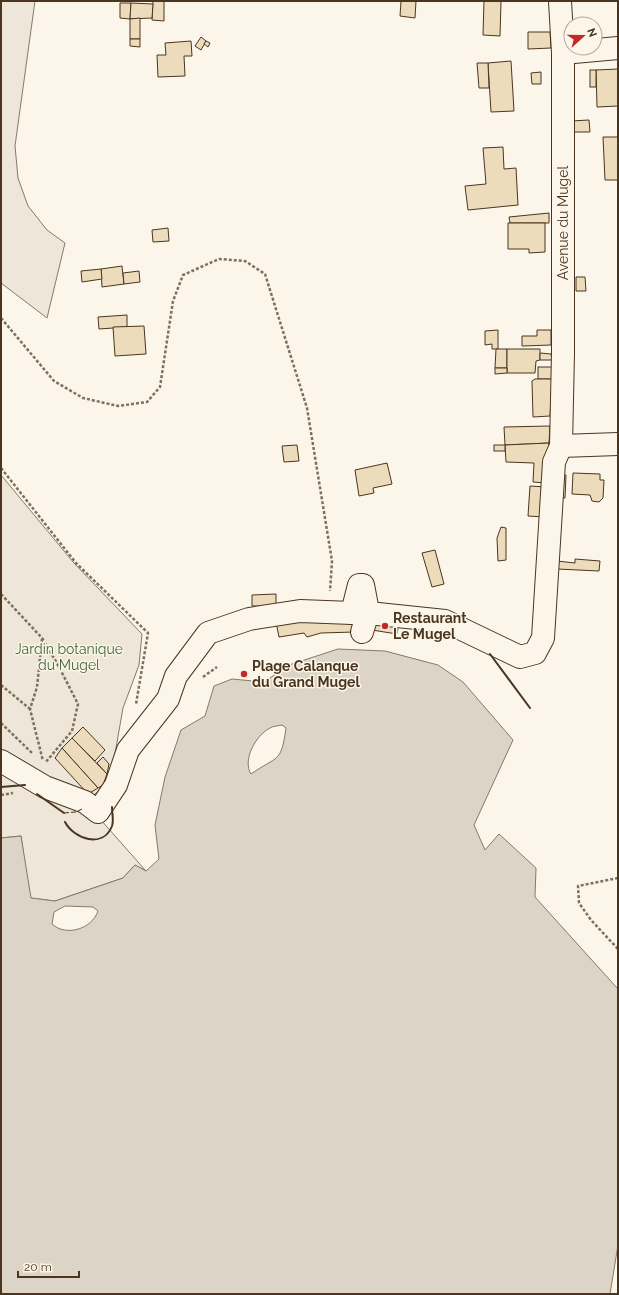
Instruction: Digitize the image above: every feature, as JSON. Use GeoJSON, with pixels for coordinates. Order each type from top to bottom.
{"type":"FeatureCollection","features":[{"type":"Feature","properties":{"kind":"street","name":"Avenue du Mugel"},"geometry":{"type":"LineString","coordinates":[[560,1],[563,53]]}},
{"type":"Feature","properties":{"kind":"street"},"geometry":{"type":"LineString","coordinates":[[603,49],[618,48]]}},
{"type":"Feature","properties":{"kind":"street","name":"Avenue du Mugel"},"geometry":{"type":"LineString","coordinates":[[1,761],[46,787],[85,802],[98,812],[116,785],[128,750],[168,699],[176,676],[208,633],[249,619],[300,610],[362,617],[446,620],[520,657],[535,653],[544,638],[554,462],[561,446],[563,353],[563,56]]}},
{"type":"Feature","properties":{"kind":"street"},"geometry":{"type":"LineString","coordinates":[[561,446],[618,444]]}},
{"type":"Feature","properties":{"kind":"path"},"geometry":{"type":"LineString","coordinates":[[1,318],[54,381],[83,398],[118,406],[147,402],[160,387],[173,300],[183,275],[219,259],[245,261],[265,274],[306,408],[332,561],[328,612]]}},
{"type":"Feature","properties":{"kind":"path"},"geometry":{"type":"LineString","coordinates":[[1,468],[76,563],[148,633],[135,711]]}},
{"type":"Feature","properties":{"kind":"path"},"geometry":{"type":"LineString","coordinates":[[1,594],[42,638],[78,704],[72,731],[44,765]]}},
{"type":"Feature","properties":{"kind":"path"},"geometry":{"type":"LineString","coordinates":[[42,638],[37,687],[30,709],[44,765]]}},
{"type":"Feature","properties":{"kind":"path"},"geometry":{"type":"LineString","coordinates":[[1,685],[30,709]]}},
{"type":"Feature","properties":{"kind":"path"},"geometry":{"type":"LineString","coordinates":[[1,723],[33,754]]}},
{"type":"Feature","properties":{"kind":"path"},"geometry":{"type":"LineString","coordinates":[[38,760],[44,765]]}},
{"type":"Feature","properties":{"kind":"path"},"geometry":{"type":"LineString","coordinates":[[618,878],[578,886],[579,903],[591,920],[618,949]]}},
{"type":"Feature","properties":{"kind":"green space"},"geometry":{"type":"Polygon","coordinates":[[[1,1],[35,1],[15,146],[18,178],[28,206],[47,230],[65,243],[47,318],[1,283],[1,1]]]}},
{"type":"Feature","properties":{"kind":"green space","name":"Jardin botanique du Mugel"},"geometry":{"type":"Polygon","coordinates":[[[1,475],[74,563],[142,634],[139,665],[123,708],[110,782],[85,802],[146,871],[135,865],[123,878],[55,901],[30,898],[21,836],[1,838],[1,475]]]}},
{"type":"Feature","properties":{"kind":"shaded area"},"geometry":{"type":"Polygon","coordinates":[[[338,649],[385,651],[438,665],[463,682],[513,740],[474,825],[485,850],[499,834],[536,868],[535,897],[618,989],[618,1245],[610,1294],[1,1294],[1,838],[21,836],[31,898],[55,901],[123,878],[135,865],[146,871],[159,859],[155,825],[165,777],[181,730],[205,716],[214,686],[232,679],[264,682],[289,665],[338,649]],[[282,725],[274,726],[265,731],[255,742],[249,755],[248,762],[251,774],[273,761],[280,753],[286,728],[282,725]],[[65,906],[54,912],[52,924],[64,930],[78,929],[84,926],[95,917],[98,911],[93,907],[65,906]]]}},
{"type":"Feature","properties":{"kind":"building"},"geometry":{"type":"Polygon","coordinates":[[[153,1],[164,1],[164,21],[152,20],[153,1]]]}},
{"type":"Feature","properties":{"kind":"building"},"geometry":{"type":"Polygon","coordinates":[[[401,1],[416,1],[415,18],[400,16],[401,1]]]}},
{"type":"Feature","properties":{"kind":"building"},"geometry":{"type":"Polygon","coordinates":[[[484,1],[501,1],[500,36],[483,35],[484,1]]]}},
{"type":"Feature","properties":{"kind":"building"},"geometry":{"type":"Polygon","coordinates":[[[120,3],[131,3],[130,19],[120,18],[120,3]]]}},
{"type":"Feature","properties":{"kind":"building"},"geometry":{"type":"Polygon","coordinates":[[[131,3],[153,4],[152,18],[130,19],[131,3]]]}},
{"type":"Feature","properties":{"kind":"building"},"geometry":{"type":"Polygon","coordinates":[[[140,18],[140,39],[130,39],[130,19],[140,18]]]}},
{"type":"Feature","properties":{"kind":"building"},"geometry":{"type":"Polygon","coordinates":[[[528,32],[550,32],[551,48],[528,49],[528,32]]]}},
{"type":"Feature","properties":{"kind":"building"},"geometry":{"type":"Polygon","coordinates":[[[201,37],[206,41],[201,50],[195,46],[201,37]]]}},
{"type":"Feature","properties":{"kind":"building"},"geometry":{"type":"Polygon","coordinates":[[[130,39],[140,39],[140,47],[130,46],[130,39]]]}},
{"type":"Feature","properties":{"kind":"building"},"geometry":{"type":"Polygon","coordinates":[[[191,41],[192,56],[184,56],[185,76],[158,77],[157,55],[166,55],[165,43],[191,41]]]}},
{"type":"Feature","properties":{"kind":"building"},"geometry":{"type":"Polygon","coordinates":[[[206,41],[210,43],[208,47],[204,44],[206,41]]]}},
{"type":"Feature","properties":{"kind":"building"},"geometry":{"type":"Polygon","coordinates":[[[511,61],[514,111],[491,112],[488,63],[511,61]]]}},
{"type":"Feature","properties":{"kind":"building"},"geometry":{"type":"Polygon","coordinates":[[[477,63],[488,63],[489,88],[479,88],[477,63]]]}},
{"type":"Feature","properties":{"kind":"building"},"geometry":{"type":"Polygon","coordinates":[[[618,69],[618,106],[597,107],[596,70],[618,69]]]}},
{"type":"Feature","properties":{"kind":"building"},"geometry":{"type":"Polygon","coordinates":[[[590,70],[596,70],[596,87],[590,87],[590,70]]]}},
{"type":"Feature","properties":{"kind":"building"},"geometry":{"type":"Polygon","coordinates":[[[541,72],[541,84],[532,84],[531,73],[541,72]]]}},
{"type":"Feature","properties":{"kind":"building"},"geometry":{"type":"Polygon","coordinates":[[[589,120],[590,132],[571,132],[571,121],[589,120]]]}},
{"type":"Feature","properties":{"kind":"building"},"geometry":{"type":"Polygon","coordinates":[[[603,137],[618,137],[618,180],[605,180],[603,137]]]}},
{"type":"Feature","properties":{"kind":"building"},"geometry":{"type":"Polygon","coordinates":[[[503,147],[504,169],[516,168],[518,205],[468,210],[465,186],[486,184],[483,148],[503,147]]]}},
{"type":"Feature","properties":{"kind":"building"},"geometry":{"type":"Polygon","coordinates":[[[549,213],[549,223],[510,223],[509,217],[549,213]]]}},
{"type":"Feature","properties":{"kind":"building"},"geometry":{"type":"Polygon","coordinates":[[[508,223],[545,223],[545,252],[529,253],[529,249],[508,249],[508,223]]]}},
{"type":"Feature","properties":{"kind":"building"},"geometry":{"type":"Polygon","coordinates":[[[168,228],[169,241],[153,242],[152,230],[168,228]]]}},
{"type":"Feature","properties":{"kind":"building"},"geometry":{"type":"Polygon","coordinates":[[[122,266],[124,284],[102,287],[101,269],[122,266]]]}},
{"type":"Feature","properties":{"kind":"building"},"geometry":{"type":"Polygon","coordinates":[[[101,269],[102,279],[82,282],[81,271],[101,269]]]}},
{"type":"Feature","properties":{"kind":"building"},"geometry":{"type":"Polygon","coordinates":[[[139,271],[140,282],[124,284],[123,273],[139,271]]]}},
{"type":"Feature","properties":{"kind":"building"},"geometry":{"type":"Polygon","coordinates":[[[576,277],[585,277],[586,291],[576,291],[576,277]]]}},
{"type":"Feature","properties":{"kind":"building"},"geometry":{"type":"Polygon","coordinates":[[[127,315],[127,327],[99,329],[98,317],[127,315]]]}},
{"type":"Feature","properties":{"kind":"building"},"geometry":{"type":"Polygon","coordinates":[[[144,326],[146,354],[115,356],[113,327],[144,326]]]}},
{"type":"Feature","properties":{"kind":"building"},"geometry":{"type":"Polygon","coordinates":[[[498,330],[498,349],[492,349],[492,344],[485,345],[485,331],[498,330]]]}},
{"type":"Feature","properties":{"kind":"building"},"geometry":{"type":"Polygon","coordinates":[[[537,330],[551,330],[551,345],[522,346],[522,336],[537,336],[537,330]]]}},
{"type":"Feature","properties":{"kind":"building"},"geometry":{"type":"Polygon","coordinates":[[[496,349],[507,349],[507,368],[495,368],[496,349]]]}},
{"type":"Feature","properties":{"kind":"building"},"geometry":{"type":"Polygon","coordinates":[[[507,349],[540,349],[540,360],[536,361],[535,373],[507,373],[507,349]]]}},
{"type":"Feature","properties":{"kind":"building"},"geometry":{"type":"Polygon","coordinates":[[[540,353],[551,354],[552,360],[540,360],[540,353]]]}},
{"type":"Feature","properties":{"kind":"building"},"geometry":{"type":"Polygon","coordinates":[[[538,367],[552,367],[552,379],[538,379],[538,367]]]}},
{"type":"Feature","properties":{"kind":"building"},"geometry":{"type":"Polygon","coordinates":[[[495,368],[507,368],[507,373],[495,374],[495,368]]]}},
{"type":"Feature","properties":{"kind":"building"},"geometry":{"type":"Polygon","coordinates":[[[535,379],[552,379],[550,416],[533,417],[532,381],[535,379]]]}},
{"type":"Feature","properties":{"kind":"building"},"geometry":{"type":"Polygon","coordinates":[[[550,426],[549,443],[505,445],[504,427],[550,426]]]}},
{"type":"Feature","properties":{"kind":"building"},"geometry":{"type":"Polygon","coordinates":[[[549,443],[546,483],[533,482],[534,463],[506,462],[505,445],[549,443]]]}},
{"type":"Feature","properties":{"kind":"building"},"geometry":{"type":"Polygon","coordinates":[[[297,445],[299,461],[284,462],[282,446],[297,445]]]}},
{"type":"Feature","properties":{"kind":"building"},"geometry":{"type":"Polygon","coordinates":[[[494,445],[505,445],[505,451],[494,451],[494,445]]]}},
{"type":"Feature","properties":{"kind":"building"},"geometry":{"type":"Polygon","coordinates":[[[387,463],[392,484],[373,488],[374,493],[359,496],[355,470],[387,463]]]}},
{"type":"Feature","properties":{"kind":"building"},"geometry":{"type":"Polygon","coordinates":[[[573,473],[600,474],[600,480],[604,480],[603,498],[599,502],[592,501],[590,495],[572,494],[573,473]]]}},
{"type":"Feature","properties":{"kind":"building"},"geometry":{"type":"Polygon","coordinates":[[[557,475],[566,475],[565,498],[555,498],[557,475]]]}},
{"type":"Feature","properties":{"kind":"building"},"geometry":{"type":"Polygon","coordinates":[[[530,486],[546,487],[544,517],[528,516],[530,486]]]}},
{"type":"Feature","properties":{"kind":"building"},"geometry":{"type":"Polygon","coordinates":[[[501,527],[506,528],[506,560],[498,561],[497,538],[501,527]]]}},
{"type":"Feature","properties":{"kind":"building"},"geometry":{"type":"Polygon","coordinates":[[[435,550],[444,584],[432,587],[422,553],[435,550]]]}},
{"type":"Feature","properties":{"kind":"building"},"geometry":{"type":"Polygon","coordinates":[[[575,559],[600,561],[599,571],[557,569],[557,561],[575,563],[575,559]]]}},
{"type":"Feature","properties":{"kind":"building"},"geometry":{"type":"Polygon","coordinates":[[[276,594],[276,606],[252,606],[252,595],[276,594]]]}},
{"type":"Feature","properties":{"kind":"building"},"geometry":{"type":"Polygon","coordinates":[[[353,616],[354,632],[321,633],[307,637],[304,633],[279,637],[276,622],[353,616]]]}},
{"type":"Feature","properties":{"kind":"building","name":"Restaurant Le Mugel"},"geometry":{"type":"Polygon","coordinates":[[[379,619],[399,622],[397,634],[372,630],[379,619]]]}},
{"type":"Feature","properties":{"kind":"building"},"geometry":{"type":"Polygon","coordinates":[[[83,727],[105,750],[95,761],[72,738],[83,727]]]}},
{"type":"Feature","properties":{"kind":"building"},"geometry":{"type":"Polygon","coordinates":[[[72,738],[107,774],[103,785],[98,788],[62,748],[72,738]]]}},
{"type":"Feature","properties":{"kind":"building"},"geometry":{"type":"Polygon","coordinates":[[[62,748],[98,788],[88,794],[55,758],[62,748]]]}},
{"type":"Feature","properties":{"kind":"building"},"geometry":{"type":"Polygon","coordinates":[[[103,757],[109,764],[107,774],[97,763],[103,757]]]}},
{"type":"Feature","properties":{"kind":"fence"},"geometry":{"type":"LineString","coordinates":[[64,813],[76,812],[82,809]]}},
{"type":"Feature","properties":{"kind":"wall"},"geometry":{"type":"LineString","coordinates":[[490,654],[530,708]]}},
{"type":"Feature","properties":{"kind":"wall"},"geometry":{"type":"LineString","coordinates":[[1,787],[25,785]]}},
{"type":"Feature","properties":{"kind":"wall"},"geometry":{"type":"LineString","coordinates":[[37,794],[64,813]]}},
{"type":"Feature","properties":{"kind":"wall"},"geometry":{"type":"LineString","coordinates":[[65,822],[69,828],[81,837],[96,839],[108,833],[112,826],[112,807]]}},
{"type":"Feature","properties":{"kind":"place","name":"Restaurant Le Mugel"},"geometry":{"type":"Point","coordinates":[385,626]}},
{"type":"Feature","properties":{"kind":"place","name":"Plage Calanque du Grand Mugel"},"geometry":{"type":"Point","coordinates":[244,674]}}]}
